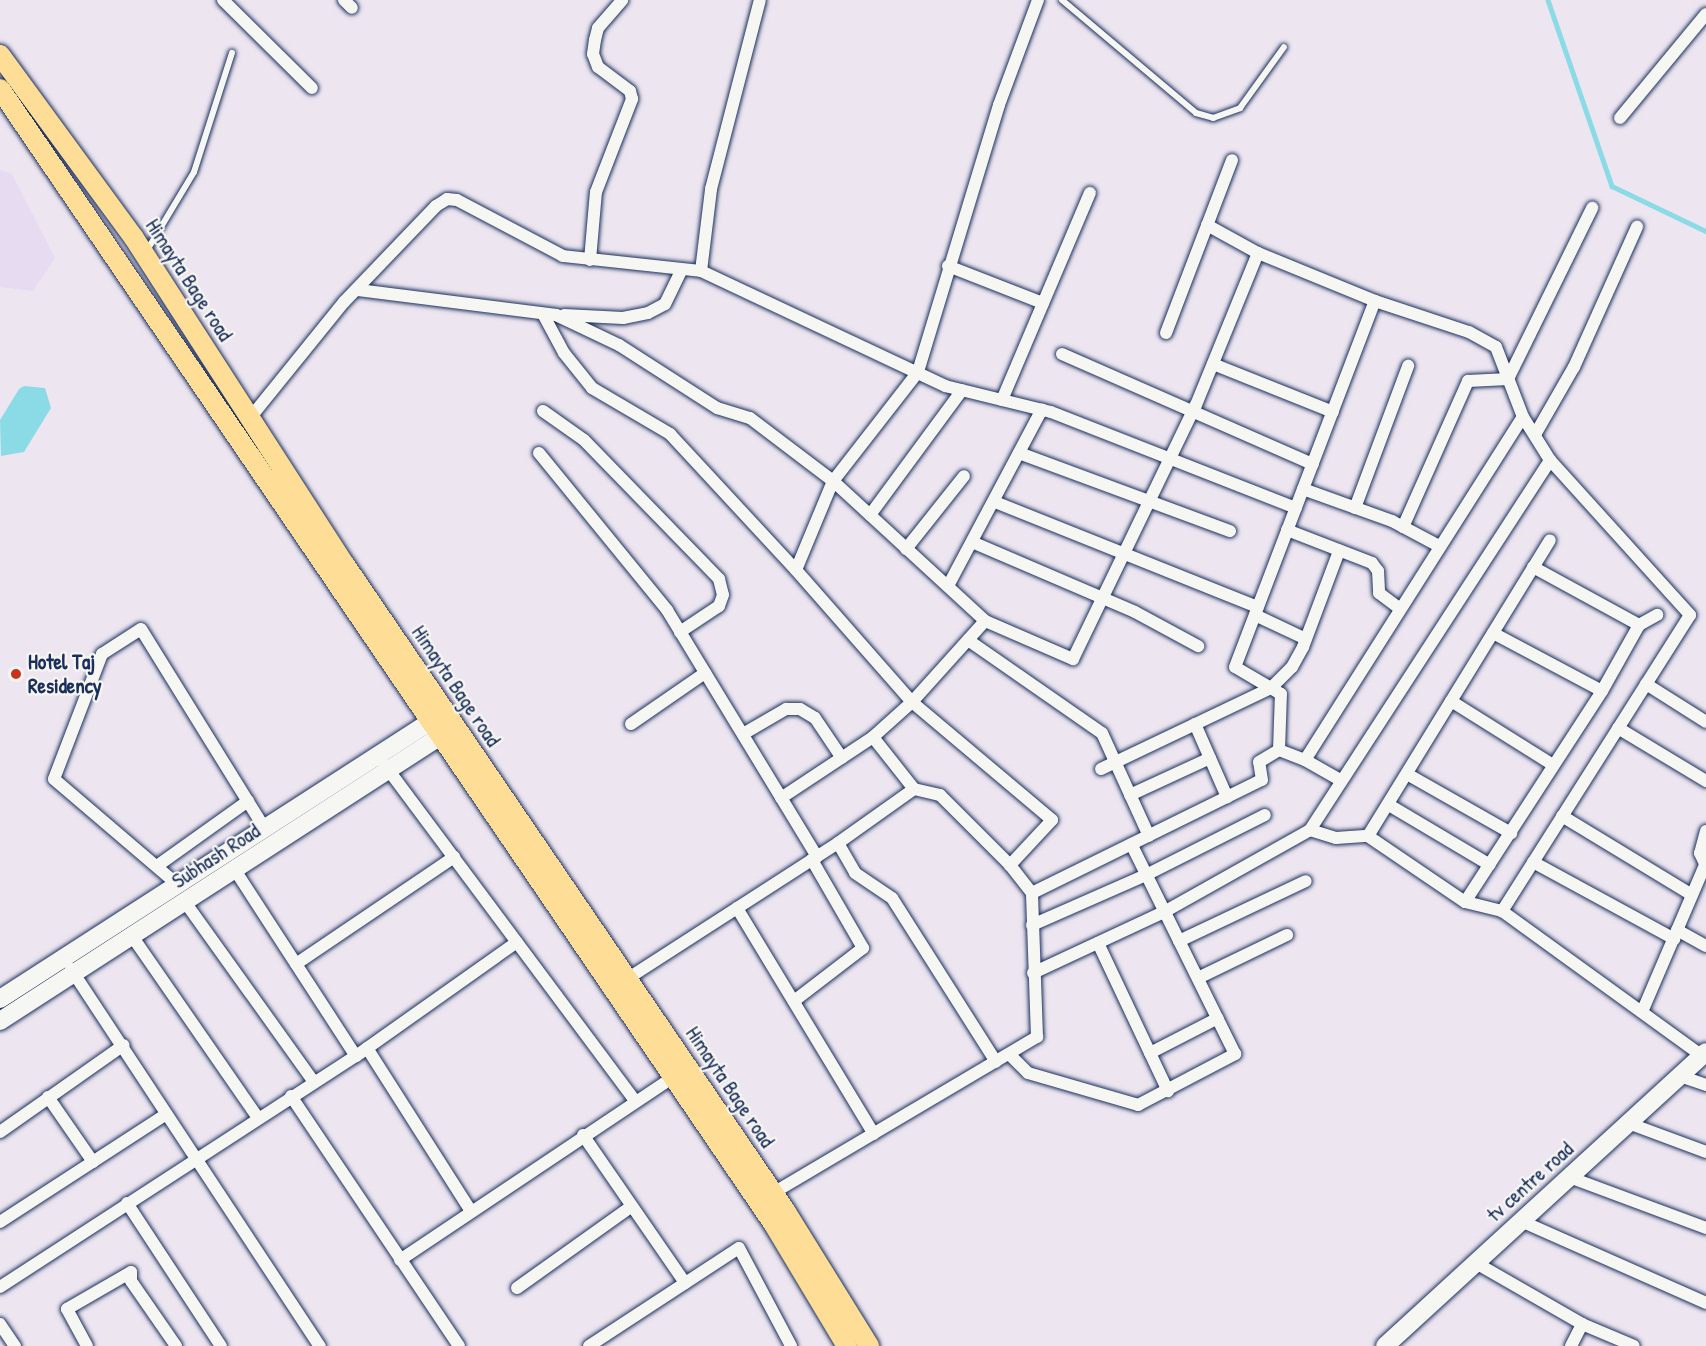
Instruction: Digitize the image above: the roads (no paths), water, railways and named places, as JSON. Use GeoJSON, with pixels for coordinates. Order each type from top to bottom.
{"type":"FeatureCollection","features":[{"type":"Feature","properties":{"kind":"main road","name":"Himayta Bage road"},"geometry":{"type":"LineString","coordinates":[[0,55],[144,254],[443,724],[627,979],[773,1193],[852,1343]]}},
{"type":"Feature","properties":{"kind":"main road"},"geometry":{"type":"LineString","coordinates":[[0,89],[443,724],[673,1077],[852,1343]]}},
{"type":"Feature","properties":{"kind":"main road"},"geometry":{"type":"LineString","coordinates":[[91,221],[108,203]]}},
{"type":"Feature","properties":{"kind":"street"},"geometry":{"type":"LineString","coordinates":[[223,0],[312,88]]}},
{"type":"Feature","properties":{"kind":"street"},"geometry":{"type":"LineString","coordinates":[[590,260],[596,192],[632,99],[630,91],[598,67],[593,54],[598,28],[622,0]]}},
{"type":"Feature","properties":{"kind":"street"},"geometry":{"type":"LineString","coordinates":[[701,272],[711,189],[760,0]]}},
{"type":"Feature","properties":{"kind":"street"},"geometry":{"type":"LineString","coordinates":[[796,570],[833,481],[918,372],[948,266],[999,105],[1038,0]]}},
{"type":"Feature","properties":{"kind":"street"},"geometry":{"type":"LineString","coordinates":[[1620,118],[1706,14]]}},
{"type":"Feature","properties":{"kind":"street"},"geometry":{"type":"LineString","coordinates":[[1166,333],[1232,160]]}},
{"type":"Feature","properties":{"kind":"street"},"geometry":{"type":"LineString","coordinates":[[1002,400],[1090,193]]}},
{"type":"Feature","properties":{"kind":"street"},"geometry":{"type":"LineString","coordinates":[[250,418],[358,290],[436,206],[447,199],[457,200],[563,256],[701,272],[962,390],[1042,409],[1296,508]]}},
{"type":"Feature","properties":{"kind":"street"},"geometry":{"type":"LineString","coordinates":[[1508,379],[1592,208]]}},
{"type":"Feature","properties":{"kind":"street"},"geometry":{"type":"LineString","coordinates":[[1207,225],[1258,253],[1375,301],[1469,332],[1496,347],[1523,417],[1536,433],[1550,460],[1690,615],[1502,911]]}},
{"type":"Feature","properties":{"kind":"street"},"geometry":{"type":"LineString","coordinates":[[1536,433],[1574,367],[1637,227]]}},
{"type":"Feature","properties":{"kind":"street"},"geometry":{"type":"LineString","coordinates":[[556,315],[619,345],[717,408],[750,418],[833,481],[985,621],[1073,659],[1193,411],[1258,253]]}},
{"type":"Feature","properties":{"kind":"street"},"geometry":{"type":"LineString","coordinates":[[948,266],[1043,303]]}},
{"type":"Feature","properties":{"kind":"street"},"geometry":{"type":"LineString","coordinates":[[358,290],[543,314],[623,318],[648,313],[665,304],[681,271]]}},
{"type":"Feature","properties":{"kind":"street"},"geometry":{"type":"LineString","coordinates":[[1279,750],[1281,694],[1235,667],[1375,301]]}},
{"type":"Feature","properties":{"kind":"street"},"geometry":{"type":"LineString","coordinates":[[543,314],[564,354],[592,388],[670,434],[796,570],[912,702],[1052,820],[1010,865]]}},
{"type":"Feature","properties":{"kind":"street"},"geometry":{"type":"LineString","coordinates":[[1062,354],[1313,464]]}},
{"type":"Feature","properties":{"kind":"street"},"geometry":{"type":"LineString","coordinates":[[1213,364],[1333,412]]}},
{"type":"Feature","properties":{"kind":"street"},"geometry":{"type":"LineString","coordinates":[[1355,507],[1408,366]]}},
{"type":"Feature","properties":{"kind":"street"},"geometry":{"type":"LineString","coordinates":[[1403,526],[1468,381],[1508,379]]}},
{"type":"Feature","properties":{"kind":"street"},"geometry":{"type":"LineString","coordinates":[[870,515],[962,390]]}},
{"type":"Feature","properties":{"kind":"street"},"geometry":{"type":"LineString","coordinates":[[948,586],[1042,409]]}},
{"type":"Feature","properties":{"kind":"street"},"geometry":{"type":"LineString","coordinates":[[543,411],[584,440],[719,579],[723,595],[719,606],[680,632]]}},
{"type":"Feature","properties":{"kind":"street"},"geometry":{"type":"LineString","coordinates":[[1305,760],[1399,608],[1523,417]]}},
{"type":"Feature","properties":{"kind":"street"},"geometry":{"type":"LineString","coordinates":[[539,453],[667,610],[781,798],[863,948],[794,1001]]}},
{"type":"Feature","properties":{"kind":"street"},"geometry":{"type":"LineString","coordinates":[[1019,453],[1230,531]]}},
{"type":"Feature","properties":{"kind":"street"},"geometry":{"type":"LineString","coordinates":[[1033,973],[1164,912],[1310,830],[1340,780],[1550,460]]}},
{"type":"Feature","properties":{"kind":"street"},"geometry":{"type":"LineString","coordinates":[[906,549],[964,476]]}},
{"type":"Feature","properties":{"kind":"street"},"geometry":{"type":"LineString","coordinates":[[1303,489],[1403,526],[1439,546]]}},
{"type":"Feature","properties":{"kind":"street"},"geometry":{"type":"LineString","coordinates":[[994,502],[1124,554],[1256,611],[1306,639]]}},
{"type":"Feature","properties":{"kind":"street"},"geometry":{"type":"LineString","coordinates":[[1287,530],[1376,567],[1379,593],[1399,608]]}},
{"type":"Feature","properties":{"kind":"street"},"geometry":{"type":"LineString","coordinates":[[1368,836],[1389,806],[1550,540]]}},
{"type":"Feature","properties":{"kind":"street"},"geometry":{"type":"LineString","coordinates":[[972,542],[1102,599],[1198,646]]}},
{"type":"Feature","properties":{"kind":"street"},"geometry":{"type":"LineString","coordinates":[[1101,769],[1270,688],[1292,667],[1306,639],[1339,551]]}},
{"type":"Feature","properties":{"kind":"street"},"geometry":{"type":"LineString","coordinates":[[1533,567],[1639,625]]}},
{"type":"Feature","properties":{"kind":"street"},"geometry":{"type":"LineString","coordinates":[[1465,902],[1602,691],[1639,625],[1657,615]]}},
{"type":"Feature","properties":{"kind":"street"},"geometry":{"type":"LineString","coordinates":[[781,798],[873,737],[912,702],[985,621]]}},
{"type":"Feature","properties":{"kind":"street"},"geometry":{"type":"LineString","coordinates":[[178,885],[54,779],[102,654],[141,629],[265,829]]}},
{"type":"Feature","properties":{"kind":"street"},"geometry":{"type":"LineString","coordinates":[[1493,633],[1602,691]]}},
{"type":"Feature","properties":{"kind":"street"},"geometry":{"type":"LineString","coordinates":[[968,639],[1102,733],[1149,836]]}},
{"type":"Feature","properties":{"kind":"street"},"geometry":{"type":"LineString","coordinates":[[631,724],[705,673]]}},
{"type":"Feature","properties":{"kind":"street"},"geometry":{"type":"LineString","coordinates":[[1646,684],[1706,722]]}},
{"type":"Feature","properties":{"kind":"street"},"geometry":{"type":"LineString","coordinates":[[1451,701],[1553,765]]}},
{"type":"Feature","properties":{"kind":"street"},"geometry":{"type":"LineString","coordinates":[[742,734],[786,710],[800,709],[815,718],[842,758]]}},
{"type":"Feature","properties":{"kind":"street","name":"Subhash Road"},"geometry":{"type":"LineString","coordinates":[[0,1021],[235,870],[443,724]]}},
{"type":"Feature","properties":{"kind":"street"},"geometry":{"type":"LineString","coordinates":[[1195,724],[1227,797]]}},
{"type":"Feature","properties":{"kind":"street"},"geometry":{"type":"LineString","coordinates":[[1618,728],[1706,781]]}},
{"type":"Feature","properties":{"kind":"street"},"geometry":{"type":"LineString","coordinates":[[873,737],[914,789]]}},
{"type":"Feature","properties":{"kind":"street"},"geometry":{"type":"LineString","coordinates":[[1279,750],[1305,760],[1340,780]]}},
{"type":"Feature","properties":{"kind":"street"},"geometry":{"type":"LineString","coordinates":[[1032,893],[1262,780],[1259,762],[1279,750]]}},
{"type":"Feature","properties":{"kind":"street"},"geometry":{"type":"LineString","coordinates":[[1130,795],[1210,758]]}},
{"type":"Feature","properties":{"kind":"street"},"geometry":{"type":"LineString","coordinates":[[383,764],[634,1100]]}},
{"type":"Feature","properties":{"kind":"street","name":"Subhash Road"},"geometry":{"type":"LineString","coordinates":[[0,999],[265,829],[383,764]]}},
{"type":"Feature","properties":{"kind":"street"},"geometry":{"type":"LineString","coordinates":[[1407,774],[1511,832]]}},
{"type":"Feature","properties":{"kind":"street"},"geometry":{"type":"LineString","coordinates":[[627,979],[838,843],[914,789],[930,790],[947,800],[1010,865],[1032,893],[1037,1037],[773,1193]]}},
{"type":"Feature","properties":{"kind":"street"},"geometry":{"type":"LineString","coordinates":[[157,866],[248,801]]}},
{"type":"Feature","properties":{"kind":"street"},"geometry":{"type":"LineString","coordinates":[[1389,806],[1490,865]]}},
{"type":"Feature","properties":{"kind":"street"},"geometry":{"type":"LineString","coordinates":[[1032,925],[1146,875],[1265,815]]}},
{"type":"Feature","properties":{"kind":"street"},"geometry":{"type":"LineString","coordinates":[[1562,816],[1692,895]]}},
{"type":"Feature","properties":{"kind":"street"},"geometry":{"type":"LineString","coordinates":[[1310,830],[1336,838],[1368,836],[1465,902],[1502,911],[1704,1054]]}},
{"type":"Feature","properties":{"kind":"street"},"geometry":{"type":"LineString","coordinates":[[1642,1012],[1705,865],[1700,845],[1706,831]]}},
{"type":"Feature","properties":{"kind":"street"},"geometry":{"type":"LineString","coordinates":[[838,843],[855,873],[892,898],[996,1062]]}},
{"type":"Feature","properties":{"kind":"street"},"geometry":{"type":"LineString","coordinates":[[1009,1054],[1028,1074],[1130,1104],[1144,1104],[1235,1054],[1131,844]]}},
{"type":"Feature","properties":{"kind":"street"},"geometry":{"type":"LineString","coordinates":[[296,964],[454,857]]}},
{"type":"Feature","properties":{"kind":"street"},"geometry":{"type":"LineString","coordinates":[[1533,862],[1676,934],[1706,946]]}},
{"type":"Feature","properties":{"kind":"street"},"geometry":{"type":"LineString","coordinates":[[235,870],[296,964],[361,1052],[471,1211]]}},
{"type":"Feature","properties":{"kind":"street"},"geometry":{"type":"LineString","coordinates":[[1179,941],[1306,881]]}},
{"type":"Feature","properties":{"kind":"street"},"geometry":{"type":"LineString","coordinates":[[185,902],[313,1081]]}},
{"type":"Feature","properties":{"kind":"street"},"geometry":{"type":"LineString","coordinates":[[737,908],[874,1134]]}},
{"type":"Feature","properties":{"kind":"street"},"geometry":{"type":"LineString","coordinates":[[1198,978],[1287,935]]}},
{"type":"Feature","properties":{"kind":"street"},"geometry":{"type":"LineString","coordinates":[[132,936],[258,1119]]}},
{"type":"Feature","properties":{"kind":"street"},"geometry":{"type":"LineString","coordinates":[[0,1287],[197,1160],[313,1081],[361,1052],[517,942]]}},
{"type":"Feature","properties":{"kind":"street"},"geometry":{"type":"LineString","coordinates":[[1098,943],[1168,1091]]}},
{"type":"Feature","properties":{"kind":"street"},"geometry":{"type":"LineString","coordinates":[[64,958],[124,1045],[166,1114],[320,1346]]}},
{"type":"Feature","properties":{"kind":"street"},"geometry":{"type":"LineString","coordinates":[[1150,1053],[1218,1018]]}},
{"type":"Feature","properties":{"kind":"street"},"geometry":{"type":"LineString","coordinates":[[0,1132],[124,1045]]}},
{"type":"Feature","properties":{"kind":"street","name":"tv centre road"},"geometry":{"type":"LineString","coordinates":[[1385,1346],[1704,1054]]}},
{"type":"Feature","properties":{"kind":"street"},"geometry":{"type":"LineString","coordinates":[[1680,1076],[1706,1085]]}},
{"type":"Feature","properties":{"kind":"street"},"geometry":{"type":"LineString","coordinates":[[400,1260],[634,1100],[673,1077]]}},
{"type":"Feature","properties":{"kind":"street"},"geometry":{"type":"LineString","coordinates":[[291,1096],[459,1346]]}},
{"type":"Feature","properties":{"kind":"street"},"geometry":{"type":"LineString","coordinates":[[48,1097],[93,1162]]}},
{"type":"Feature","properties":{"kind":"street"},"geometry":{"type":"LineString","coordinates":[[0,1222],[166,1114]]}},
{"type":"Feature","properties":{"kind":"street"},"geometry":{"type":"LineString","coordinates":[[1628,1124],[1706,1152]]}},
{"type":"Feature","properties":{"kind":"street"},"geometry":{"type":"LineString","coordinates":[[583,1135],[686,1283]]}},
{"type":"Feature","properties":{"kind":"street"},"geometry":{"type":"LineString","coordinates":[[1569,1177],[1706,1228]]}},
{"type":"Feature","properties":{"kind":"street"},"geometry":{"type":"LineString","coordinates":[[127,1203],[221,1346]]}},
{"type":"Feature","properties":{"kind":"street"},"geometry":{"type":"LineString","coordinates":[[517,1288],[632,1206]]}},
{"type":"Feature","properties":{"kind":"street"},"geometry":{"type":"LineString","coordinates":[[1521,1221],[1706,1303]]}},
{"type":"Feature","properties":{"kind":"street"},"geometry":{"type":"LineString","coordinates":[[589,1346],[740,1248],[791,1346]]}},
{"type":"Feature","properties":{"kind":"street"},"geometry":{"type":"LineString","coordinates":[[1476,1263],[1582,1324],[1634,1346]]}},
{"type":"Feature","properties":{"kind":"street"},"geometry":{"type":"LineString","coordinates":[[87,1346],[67,1309],[131,1272],[131,1281],[176,1346]]}},
{"type":"Feature","properties":{"kind":"street"},"geometry":{"type":"LineString","coordinates":[[0,1323],[15,1346]]}},
{"type":"Feature","properties":{"kind":"street"},"geometry":{"type":"LineString","coordinates":[[1571,1346],[1582,1324]]}},
{"type":"Feature","properties":{"kind":"lane"},"geometry":{"type":"LineString","coordinates":[[1062,0],[1196,113],[1213,118],[1240,108],[1284,47]]}},
{"type":"Feature","properties":{"kind":"lane"},"geometry":{"type":"LineString","coordinates":[[144,254],[194,172],[232,53]]}},
{"type":"Feature","properties":{"kind":"water"},"geometry":{"type":"Polygon","coordinates":[[[24,386],[45,388],[51,408],[24,452],[1,456],[0,420],[19,389],[24,386]]]}},
{"type":"Feature","properties":{"kind":"waterway"},"geometry":{"type":"LineString","coordinates":[[1548,0],[1612,186],[1706,231]]}},
{"type":"Feature","properties":{"kind":"place","name":"Hotel Taj Residency"},"geometry":{"type":"Point","coordinates":[16,674]}}]}
